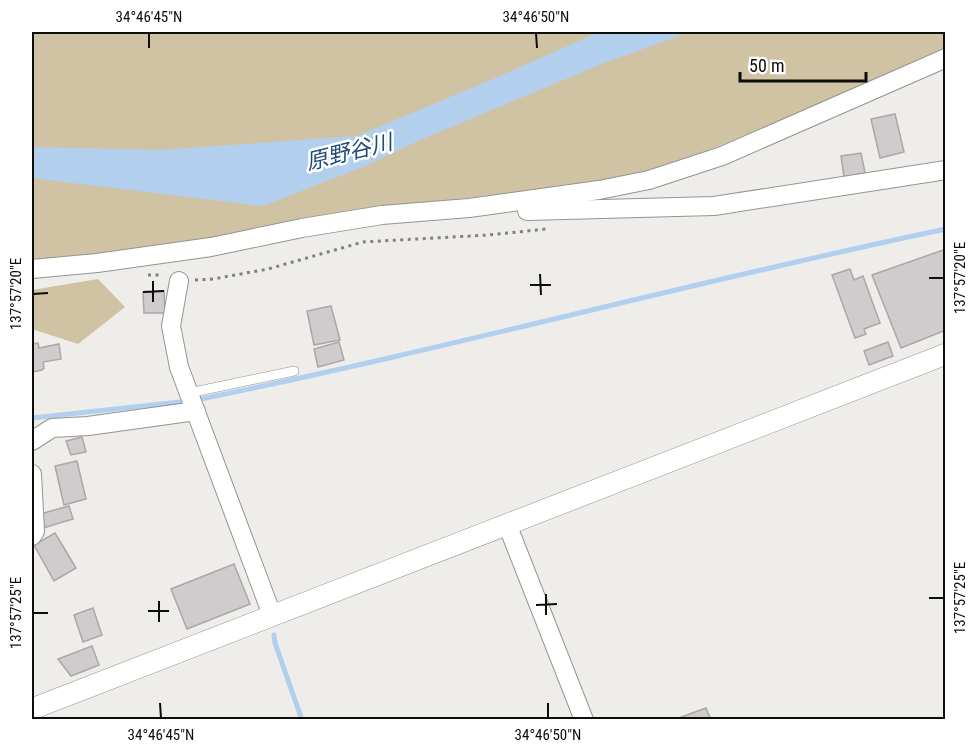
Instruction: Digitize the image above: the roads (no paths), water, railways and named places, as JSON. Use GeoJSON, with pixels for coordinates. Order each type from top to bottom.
{"type":"FeatureCollection","features":[{"type":"Feature","properties":{"kind":"street"},"geometry":{"type":"LineString","coordinates":[[32,269],[211,248],[302,228],[382,214],[446,210],[599,190],[649,180],[722,156],[945,58]]}},
{"type":"Feature","properties":{"kind":"street"},"geometry":{"type":"LineString","coordinates":[[446,210],[489,213],[614,207],[714,206],[945,170]]}},
{"type":"Feature","properties":{"kind":"street"},"geometry":{"type":"LineString","coordinates":[[179,281],[171,326],[180,367],[272,615]]}},
{"type":"Feature","properties":{"kind":"street"},"geometry":{"type":"LineString","coordinates":[[32,709],[945,354]]}},
{"type":"Feature","properties":{"kind":"street"},"geometry":{"type":"LineString","coordinates":[[32,441],[52,428],[88,426],[196,411]]}},
{"type":"Feature","properties":{"kind":"street"},"geometry":{"type":"LineString","coordinates":[[32,474],[35,531],[32,536]]}},
{"type":"Feature","properties":{"kind":"street"},"geometry":{"type":"LineString","coordinates":[[507,524],[584,720]]}},
{"type":"Feature","properties":{"kind":"lane"},"geometry":{"type":"LineString","coordinates":[[189,393],[294,371]]}},
{"type":"Feature","properties":{"kind":"water","name":"原野谷川"},"geometry":{"type":"Polygon","coordinates":[[[599,32],[689,32],[599,65],[418,141],[363,167],[263,206],[32,178],[32,147],[161,150],[357,136],[599,32]]]}},
{"type":"Feature","properties":{"kind":"waterway"},"geometry":{"type":"LineString","coordinates":[[201,399],[946,229]]}},
{"type":"Feature","properties":{"kind":"waterway"},"geometry":{"type":"LineString","coordinates":[[32,418],[180,402]]}},
{"type":"Feature","properties":{"kind":"waterway"},"geometry":{"type":"LineString","coordinates":[[274,635],[302,720]]}}]}
